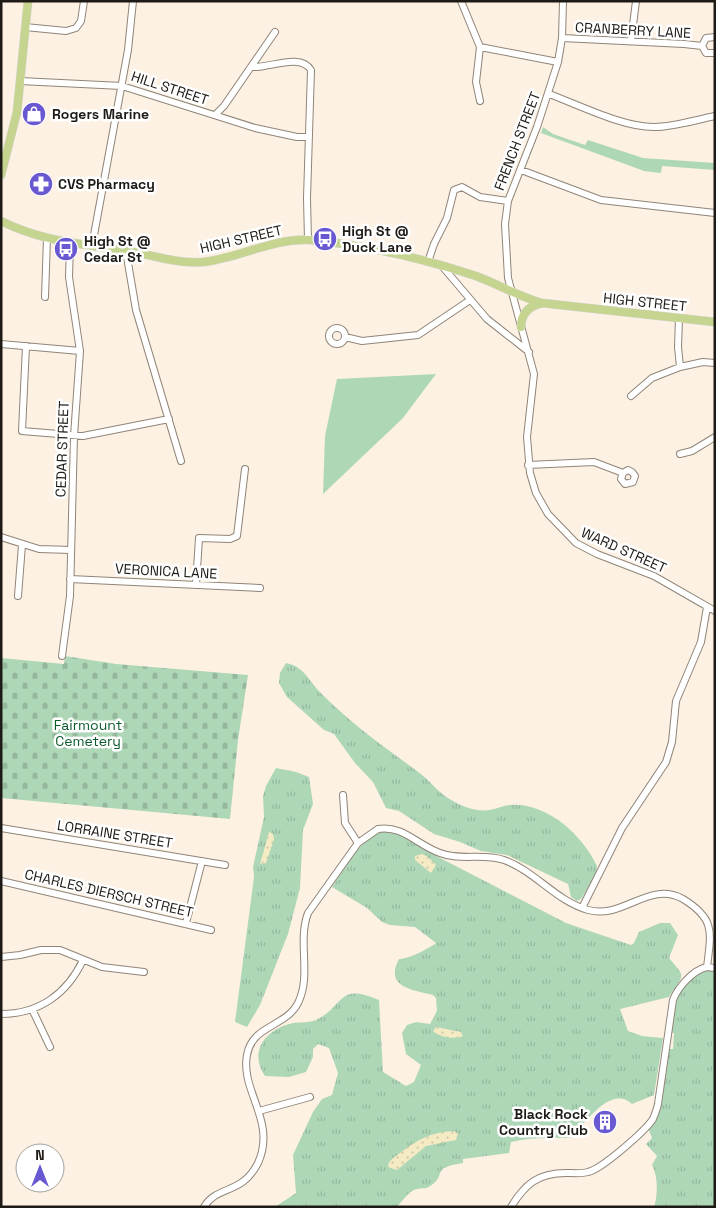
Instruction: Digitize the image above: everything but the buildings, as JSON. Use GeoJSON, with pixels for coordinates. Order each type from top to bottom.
{"type":"FeatureCollection","features":[{"type":"Feature","properties":{"kind":"main road"},"geometry":{"type":"LineString","coordinates":[[1,175],[15,126],[28,1]]}},
{"type":"Feature","properties":{"kind":"main road","name":"HIGH STREET"},"geometry":{"type":"LineString","coordinates":[[1,220],[47,238],[70,244],[126,250],[172,261],[194,262],[222,258],[276,242],[308,240],[428,262],[542,303],[715,322]]}},
{"type":"Feature","properties":{"kind":"main road"},"geometry":{"type":"LineString","coordinates":[[521,327],[522,317],[526,311],[542,303]]}},
{"type":"Feature","properties":{"kind":"street"},"geometry":{"type":"LineString","coordinates":[[25,26],[66,31],[76,28],[80,21],[84,1]]}},
{"type":"Feature","properties":{"kind":"street"},"geometry":{"type":"LineString","coordinates":[[92,246],[122,86],[133,19],[134,1]]}},
{"type":"Feature","properties":{"kind":"street"},"geometry":{"type":"LineString","coordinates":[[461,1],[480,47],[476,82],[480,101]]}},
{"type":"Feature","properties":{"kind":"street","name":"FRENCH STREET"},"geometry":{"type":"LineString","coordinates":[[511,291],[504,232],[508,201],[558,62],[562,38],[563,1]]}},
{"type":"Feature","properties":{"kind":"street"},"geometry":{"type":"LineString","coordinates":[[631,41],[636,1]]}},
{"type":"Feature","properties":{"kind":"street"},"geometry":{"type":"LineString","coordinates":[[215,115],[224,106],[275,32]]}},
{"type":"Feature","properties":{"kind":"street","name":"CRANBERRY LANE"},"geometry":{"type":"LineString","coordinates":[[702,46],[706,38],[715,37]]}},
{"type":"Feature","properties":{"kind":"street","name":"CRANBERRY LANE"},"geometry":{"type":"LineString","coordinates":[[562,38],[702,46]]}},
{"type":"Feature","properties":{"kind":"street","name":"CRANBERRY LANE"},"geometry":{"type":"LineString","coordinates":[[702,46],[706,53],[715,53]]}},
{"type":"Feature","properties":{"kind":"street"},"geometry":{"type":"LineString","coordinates":[[480,47],[558,62]]}},
{"type":"Feature","properties":{"kind":"street"},"geometry":{"type":"LineString","coordinates":[[251,67],[297,62],[310,68],[308,240]]}},
{"type":"Feature","properties":{"kind":"street","name":"HILL STREET"},"geometry":{"type":"LineString","coordinates":[[20,81],[122,86],[280,134],[308,137]]}},
{"type":"Feature","properties":{"kind":"street"},"geometry":{"type":"LineString","coordinates":[[548,94],[629,123],[646,126],[659,127],[715,116]]}},
{"type":"Feature","properties":{"kind":"street"},"geometry":{"type":"LineString","coordinates":[[520,170],[600,200],[715,213]]}},
{"type":"Feature","properties":{"kind":"street"},"geometry":{"type":"LineString","coordinates":[[428,262],[434,244],[447,218],[454,190],[462,188],[480,197],[508,201]]}},
{"type":"Feature","properties":{"kind":"street"},"geometry":{"type":"LineString","coordinates":[[45,297],[47,238]]}},
{"type":"Feature","properties":{"kind":"street","name":"CEDAR STREET"},"geometry":{"type":"LineString","coordinates":[[62,656],[70,596],[74,436],[80,351],[69,277],[70,244]]}},
{"type":"Feature","properties":{"kind":"street"},"geometry":{"type":"LineString","coordinates":[[126,250],[136,310],[181,461]]}},
{"type":"Feature","properties":{"kind":"street"},"geometry":{"type":"LineString","coordinates":[[442,266],[470,300],[529,352]]}},
{"type":"Feature","properties":{"kind":"street","name":"WARD STREET"},"geometry":{"type":"LineString","coordinates":[[511,291],[529,352],[534,383],[527,437],[528,465],[532,482],[542,504],[569,538],[589,551],[654,576],[715,611]]}},
{"type":"Feature","properties":{"kind":"street"},"geometry":{"type":"LineString","coordinates":[[345,337],[362,341],[418,335],[470,300]]}},
{"type":"Feature","properties":{"kind":"street"},"geometry":{"type":"LineString","coordinates":[[679,318],[678,346],[680,367]]}},
{"type":"Feature","properties":{"kind":"street"},"geometry":{"type":"LineString","coordinates":[[509,336],[519,331],[521,327]]}},
{"type":"Feature","properties":{"kind":"street"},"geometry":{"type":"LineString","coordinates":[[1,344],[80,351]]}},
{"type":"Feature","properties":{"kind":"street"},"geometry":{"type":"LineString","coordinates":[[26,346],[22,431],[74,436],[169,419]]}},
{"type":"Feature","properties":{"kind":"street"},"geometry":{"type":"LineString","coordinates":[[631,396],[652,378],[680,367],[704,362],[715,363]]}},
{"type":"Feature","properties":{"kind":"street"},"geometry":{"type":"LineString","coordinates":[[680,454],[692,451],[715,437]]}},
{"type":"Feature","properties":{"kind":"street"},"geometry":{"type":"LineString","coordinates":[[528,465],[594,462],[623,473]]}},
{"type":"Feature","properties":{"kind":"street"},"geometry":{"type":"LineString","coordinates":[[196,585],[198,538],[230,539],[237,536],[245,469]]}},
{"type":"Feature","properties":{"kind":"street"},"geometry":{"type":"LineString","coordinates":[[1,538],[39,549],[71,550]]}},
{"type":"Feature","properties":{"kind":"street"},"geometry":{"type":"LineString","coordinates":[[18,596],[22,545]]}},
{"type":"Feature","properties":{"kind":"street","name":"VERONICA LANE"},"geometry":{"type":"LineString","coordinates":[[70,579],[260,588]]}},
{"type":"Feature","properties":{"kind":"street"},"geometry":{"type":"LineString","coordinates":[[582,908],[622,828],[666,762],[672,742],[676,701],[701,642],[707,607]]}},
{"type":"Feature","properties":{"kind":"street"},"geometry":{"type":"LineString","coordinates":[[343,795],[345,823],[358,843]]}},
{"type":"Feature","properties":{"kind":"street","name":"LORRAINE STREET"},"geometry":{"type":"LineString","coordinates":[[1,828],[225,865]]}},
{"type":"Feature","properties":{"kind":"street"},"geometry":{"type":"LineString","coordinates":[[204,1207],[213,1196],[238,1187],[254,1169],[262,1151],[263,1140],[259,1111],[246,1066],[249,1047],[259,1033],[287,1016],[298,1004],[304,984],[304,926],[308,913],[358,843],[378,829],[394,828],[443,854],[483,856],[503,860],[524,870],[566,900],[582,908],[606,912],[620,908],[650,894],[663,893],[676,896],[691,905],[707,920],[712,940],[707,967]]}},
{"type":"Feature","properties":{"kind":"street"},"geometry":{"type":"LineString","coordinates":[[186,923],[202,861]]}},
{"type":"Feature","properties":{"kind":"street","name":"CHARLES DIERSCH STREET"},"geometry":{"type":"LineString","coordinates":[[1,881],[211,930]]}},
{"type":"Feature","properties":{"kind":"street"},"geometry":{"type":"LineString","coordinates":[[1,957],[50,949],[60,950],[107,968],[144,972]]}},
{"type":"Feature","properties":{"kind":"street"},"geometry":{"type":"LineString","coordinates":[[1,1014],[32,1009],[59,995],[83,960]]}},
{"type":"Feature","properties":{"kind":"street"},"geometry":{"type":"LineString","coordinates":[[511,1207],[522,1190],[534,1178],[544,1175],[587,1172],[597,1169],[649,1123],[658,1104],[673,1000],[680,988],[698,970],[707,967],[715,968]]}},
{"type":"Feature","properties":{"kind":"street"},"geometry":{"type":"LineString","coordinates":[[32,1009],[50,1046]]}},
{"type":"Feature","properties":{"kind":"street"},"geometry":{"type":"LineString","coordinates":[[259,1111],[310,1097]]}},
{"type":"Feature","properties":{"kind":"green space"},"geometry":{"type":"Polygon","coordinates":[[[543,127],[553,134],[585,145],[588,140],[643,158],[715,163],[715,170],[662,166],[661,173],[644,171],[541,133],[543,127]]]}},
{"type":"Feature","properties":{"kind":"green space"},"geometry":{"type":"Polygon","coordinates":[[[436,374],[403,418],[323,494],[325,436],[337,379],[436,374]]]}},
{"type":"Feature","properties":{"kind":"green space","name":"Fairmount Cemetery"},"geometry":{"type":"Polygon","coordinates":[[[65,656],[116,664],[248,675],[238,740],[230,819],[1,798],[1,658],[64,664],[65,656]]]}},
{"type":"Feature","properties":{"kind":"green space"},"geometry":{"type":"Polygon","coordinates":[[[286,663],[300,670],[350,720],[453,801],[468,808],[479,810],[490,810],[509,805],[523,805],[536,809],[561,822],[582,843],[597,866],[596,875],[581,899],[577,901],[571,897],[568,884],[507,855],[481,851],[434,834],[399,811],[386,808],[373,782],[355,763],[334,734],[324,730],[287,697],[279,683],[280,673],[286,663]]]}},
{"type":"Feature","properties":{"kind":"green space"},"geometry":{"type":"Polygon","coordinates":[[[276,768],[309,777],[313,804],[303,830],[300,888],[288,934],[260,1005],[247,1027],[235,1022],[254,877],[253,867],[264,817],[263,796],[276,768]]]}},
{"type":"Feature","properties":{"kind":"green space","name":"Black Rock Country Club"},"geometry":{"type":"Polygon","coordinates":[[[384,831],[399,833],[442,859],[566,923],[631,945],[634,943],[639,932],[660,923],[670,923],[678,935],[669,958],[681,973],[681,979],[669,997],[620,1009],[628,1031],[642,1036],[663,1038],[654,1095],[632,1104],[624,1099],[615,1099],[607,1102],[598,1108],[570,1138],[518,1140],[511,1142],[509,1153],[463,1159],[463,1163],[446,1167],[442,1170],[435,1182],[428,1187],[412,1191],[397,1207],[275,1207],[296,1193],[293,1155],[313,1112],[322,1099],[332,1095],[338,1073],[329,1048],[318,1044],[313,1049],[313,1057],[306,1072],[289,1077],[265,1076],[258,1058],[263,1042],[275,1030],[283,1026],[316,1020],[349,994],[365,995],[379,1000],[383,1072],[406,1086],[414,1082],[421,1065],[406,1054],[402,1033],[407,1025],[416,1022],[430,1024],[437,1011],[436,998],[433,995],[402,986],[395,976],[395,968],[399,959],[418,953],[436,943],[415,927],[390,925],[382,922],[367,908],[332,887],[348,862],[361,847],[375,835],[384,831]]]}},
{"type":"Feature","properties":{"kind":"green space"},"geometry":{"type":"Polygon","coordinates":[[[709,970],[715,971],[715,1207],[654,1207],[657,1186],[652,1165],[657,1156],[646,1144],[652,1138],[648,1128],[659,1113],[668,1049],[673,1049],[674,1033],[669,1033],[673,1013],[685,986],[691,979],[709,970]]]}},
{"type":"Feature","properties":{"kind":"sand"},"geometry":{"type":"Polygon","coordinates":[[[269,832],[273,834],[274,839],[266,863],[260,864],[269,832]]]}},
{"type":"Feature","properties":{"kind":"sand"},"geometry":{"type":"Polygon","coordinates":[[[422,854],[427,856],[436,865],[431,873],[415,860],[415,856],[422,854]]]}},
{"type":"Feature","properties":{"kind":"sand"},"geometry":{"type":"Polygon","coordinates":[[[436,1027],[461,1032],[463,1036],[452,1038],[443,1036],[433,1031],[436,1027]]]}},
{"type":"Feature","properties":{"kind":"sand"},"geometry":{"type":"Polygon","coordinates":[[[454,1131],[458,1134],[456,1140],[426,1146],[397,1170],[388,1167],[392,1159],[418,1141],[438,1133],[454,1131]]]}},
{"type":"Feature","properties":{"kind":"place","name":"Rogers Marine"},"geometry":{"type":"Point","coordinates":[34,114]}},
{"type":"Feature","properties":{"kind":"place","name":"CVS Pharmacy"},"geometry":{"type":"Point","coordinates":[41,184]}},
{"type":"Feature","properties":{"kind":"place","name":"High St @ Duck Lane"},"geometry":{"type":"Point","coordinates":[325,239]}},
{"type":"Feature","properties":{"kind":"place","name":"High St @ Cedar St"},"geometry":{"type":"Point","coordinates":[66,249]}},
{"type":"Feature","properties":{"kind":"place","name":"Black Rock Country Club"},"geometry":{"type":"Point","coordinates":[605,1122]}}]}
